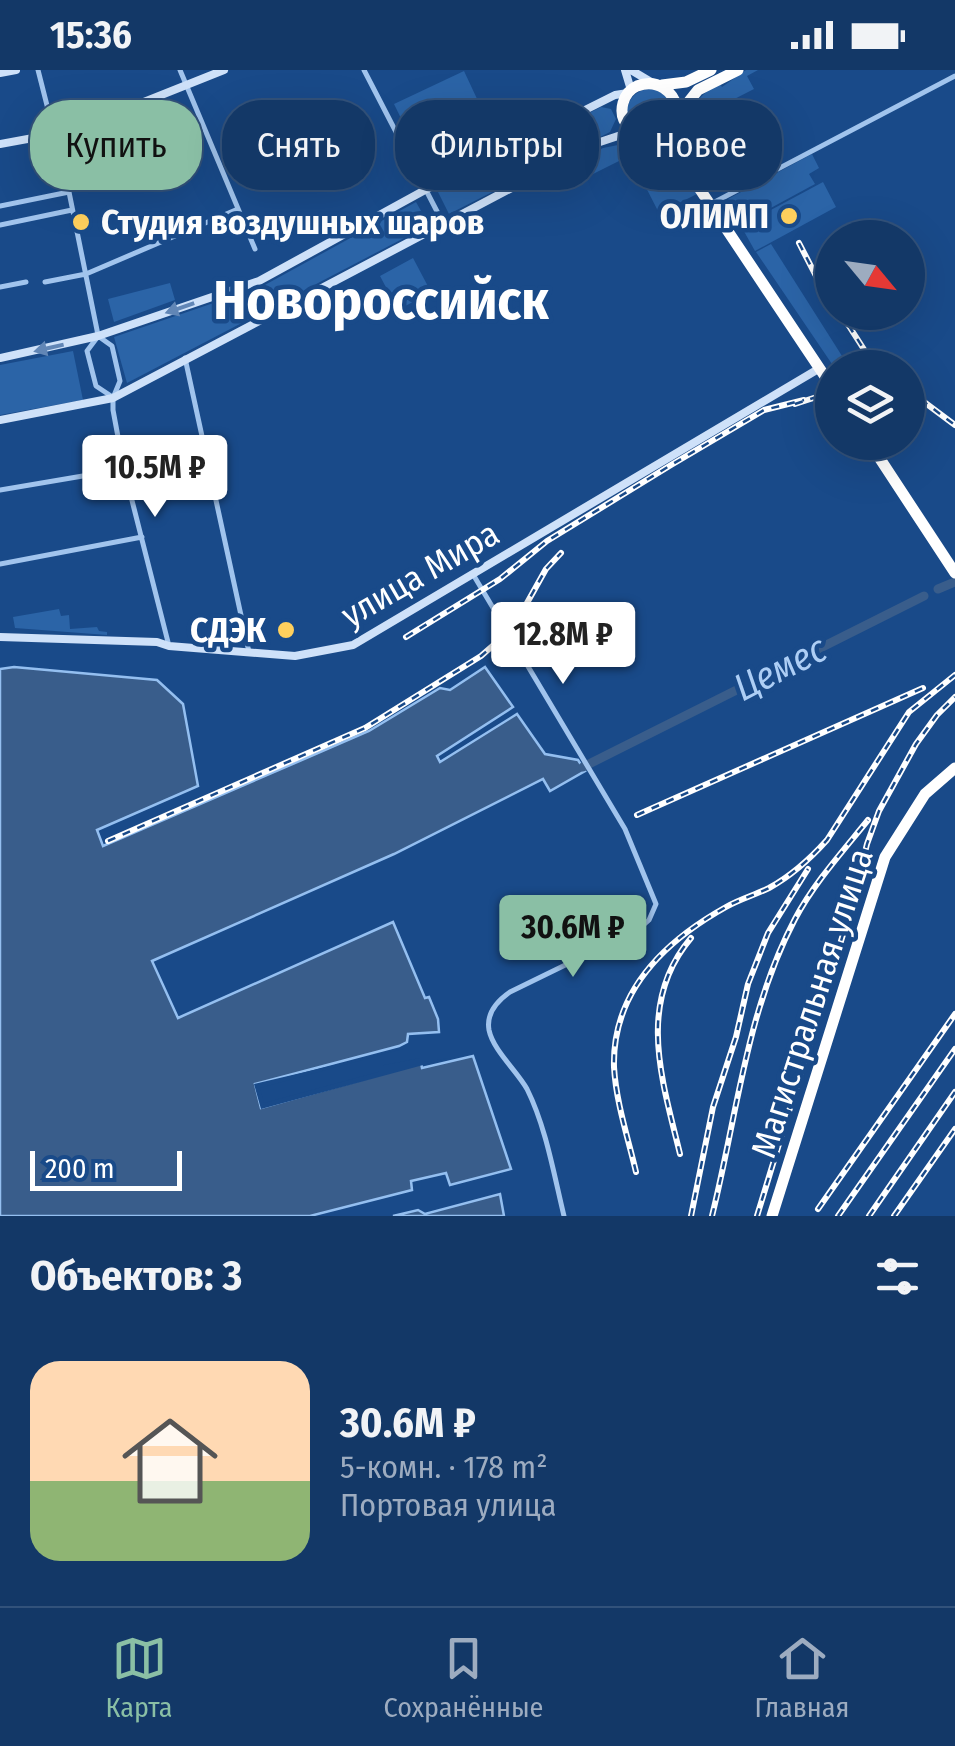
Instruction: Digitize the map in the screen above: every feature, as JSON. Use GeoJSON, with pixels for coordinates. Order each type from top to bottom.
{"type":"FeatureCollection","features":[{"type":"Feature","properties":{"kind":"highway"},"geometry":{"type":"LineString","coordinates":[[627,100],[630,92],[657,84],[686,82],[711,70]]}},
{"type":"Feature","properties":{"kind":"highway"},"geometry":{"type":"LineString","coordinates":[[691,100],[698,90],[738,70]]}},
{"type":"Feature","properties":{"kind":"highway"},"geometry":{"type":"LineString","coordinates":[[657,84],[675,100]]}},
{"type":"Feature","properties":{"kind":"highway"},"geometry":{"type":"LineString","coordinates":[[702,190],[815,360]]}},
{"type":"Feature","properties":{"kind":"highway"},"geometry":{"type":"LineString","coordinates":[[881,460],[955,573]]}},
{"type":"Feature","properties":{"kind":"highway","name":"Магистральная улица"},"geometry":{"type":"LineString","coordinates":[[772,1216],[885,857],[925,794],[955,768]]}},
{"type":"Feature","properties":{"kind":"street"},"geometry":{"type":"LineString","coordinates":[[0,73],[16,70]]}},
{"type":"Feature","properties":{"kind":"street"},"geometry":{"type":"LineString","coordinates":[[38,70],[46,100]]}},
{"type":"Feature","properties":{"kind":"street"},"geometry":{"type":"LineString","coordinates":[[180,70],[255,249]]}},
{"type":"Feature","properties":{"kind":"street"},"geometry":{"type":"LineString","coordinates":[[146,100],[224,70]]}},
{"type":"Feature","properties":{"kind":"street"},"geometry":{"type":"LineString","coordinates":[[364,70],[395,131]]}},
{"type":"Feature","properties":{"kind":"street"},"geometry":{"type":"LineString","coordinates":[[599,102],[630,92],[628,70]]}},
{"type":"Feature","properties":{"kind":"street"},"geometry":{"type":"LineString","coordinates":[[628,70],[657,84]]}},
{"type":"Feature","properties":{"kind":"street"},"geometry":{"type":"LineString","coordinates":[[711,204],[955,76]]}},
{"type":"Feature","properties":{"kind":"street"},"geometry":{"type":"LineString","coordinates":[[0,420],[113,398],[442,223],[619,136]]}},
{"type":"Feature","properties":{"kind":"street"},"geometry":{"type":"LineString","coordinates":[[0,144],[30,140]]}},
{"type":"Feature","properties":{"kind":"street"},"geometry":{"type":"LineString","coordinates":[[0,358],[98,336],[259,281],[425,190],[442,223]]}},
{"type":"Feature","properties":{"kind":"street"},"geometry":{"type":"LineString","coordinates":[[0,206],[69,192],[98,336],[112,346],[120,381],[113,398],[124,468],[168,646]]}},
{"type":"Feature","properties":{"kind":"street"},"geometry":{"type":"LineString","coordinates":[[45,282],[86,274],[238,209]]}},
{"type":"Feature","properties":{"kind":"street"},"geometry":{"type":"LineString","coordinates":[[0,225],[72,210]]}},
{"type":"Feature","properties":{"kind":"street"},"geometry":{"type":"LineString","coordinates":[[0,288],[26,282]]}},
{"type":"Feature","properties":{"kind":"street"},"geometry":{"type":"LineString","coordinates":[[98,336],[88,351],[96,386],[113,398]]}},
{"type":"Feature","properties":{"kind":"street"},"geometry":{"type":"LineString","coordinates":[[184,358],[250,652]]}},
{"type":"Feature","properties":{"kind":"street","name":"улица Мира"},"geometry":{"type":"LineString","coordinates":[[0,637],[157,642],[295,656],[343,649],[474,576],[815,371]]}},
{"type":"Feature","properties":{"kind":"street"},"geometry":{"type":"LineString","coordinates":[[0,490],[124,468]]}},
{"type":"Feature","properties":{"kind":"street"},"geometry":{"type":"LineString","coordinates":[[0,564],[142,537]]}},
{"type":"Feature","properties":{"kind":"street"},"geometry":{"type":"LineString","coordinates":[[474,576],[618,816],[656,904],[639,929],[510,992],[496,1002],[490,1017],[489,1032],[528,1091],[550,1156],[564,1216]]}},
{"type":"Feature","properties":{"kind":"shaded area"},"geometry":{"type":"Polygon","coordinates":[[[746,70],[758,70],[747,76],[754,89],[732,100],[698,100],[719,83],[722,87],[746,70]]]}},
{"type":"Feature","properties":{"kind":"shaded area"},"geometry":{"type":"Polygon","coordinates":[[[464,71],[478,100],[402,100],[464,71]]]}},
{"type":"Feature","properties":{"kind":"shaded area"},"geometry":{"type":"Polygon","coordinates":[[[650,89],[669,100],[631,100],[650,89]]]}},
{"type":"Feature","properties":{"kind":"shaded area"},"geometry":{"type":"Polygon","coordinates":[[[599,108],[611,109],[616,119],[610,132],[599,138],[599,108]]]}},
{"type":"Feature","properties":{"kind":"shaded area"},"geometry":{"type":"Polygon","coordinates":[[[619,145],[619,161],[599,171],[599,150],[619,145]]]}},
{"type":"Feature","properties":{"kind":"shaded area"},"geometry":{"type":"Polygon","coordinates":[[[812,154],[819,168],[809,174],[815,184],[741,224],[728,199],[745,190],[782,190],[782,170],[812,154]]]}},
{"type":"Feature","properties":{"kind":"shaded area","name":"ОЛИМП"},"geometry":{"type":"Polygon","coordinates":[[[823,182],[836,207],[755,251],[741,226],[823,182]]]}},
{"type":"Feature","properties":{"kind":"shaded area"},"geometry":{"type":"Polygon","coordinates":[[[437,190],[496,190],[449,214],[437,190]]]}},
{"type":"Feature","properties":{"kind":"shaded area"},"geometry":{"type":"Polygon","coordinates":[[[647,190],[699,193],[659,213],[647,190]]]}},
{"type":"Feature","properties":{"kind":"shaded area"},"geometry":{"type":"Polygon","coordinates":[[[416,202],[429,225],[127,383],[114,337],[263,286],[416,202]]]}},
{"type":"Feature","properties":{"kind":"shaded area"},"geometry":{"type":"Polygon","coordinates":[[[771,244],[815,313],[815,330],[826,330],[838,350],[822,350],[756,252],[771,244]]]}},
{"type":"Feature","properties":{"kind":"shaded area"},"geometry":{"type":"Polygon","coordinates":[[[413,258],[431,292],[398,310],[380,276],[413,258]]]}},
{"type":"Feature","properties":{"kind":"shaded area"},"geometry":{"type":"Polygon","coordinates":[[[170,283],[175,300],[114,322],[108,299],[170,283]]]}},
{"type":"Feature","properties":{"kind":"shaded area"},"geometry":{"type":"Polygon","coordinates":[[[73,351],[83,400],[0,415],[0,365],[73,351]]]}},
{"type":"Feature","properties":{"kind":"shaded area"},"geometry":{"type":"Polygon","coordinates":[[[59,609],[61,616],[69,615],[70,629],[97,627],[107,635],[15,628],[13,617],[59,609]]]}},
{"type":"Feature","properties":{"kind":"shaded area"},"geometry":{"type":"Polygon","coordinates":[[[485,667],[513,707],[437,756],[440,762],[517,714],[545,754],[578,760],[585,771],[550,791],[543,779],[394,854],[152,961],[178,1018],[393,922],[425,998],[429,997],[439,1032],[408,1034],[407,1042],[399,1046],[255,1084],[261,1108],[421,1063],[422,1068],[473,1056],[511,1169],[450,1185],[446,1173],[411,1181],[412,1190],[310,1216],[0,1216],[0,669],[157,680],[183,704],[198,786],[97,830],[103,846],[369,731],[440,688],[450,690],[485,667]]]}},
{"type":"Feature","properties":{"kind":"shaded area"},"geometry":{"type":"Polygon","coordinates":[[[500,1194],[504,1216],[393,1216],[418,1210],[425,1214],[500,1194]]]}},
{"type":"Feature","properties":{"kind":"pier"},"geometry":{"type":"Polygon","coordinates":[[[403,1049],[260,1088],[264,1103],[378,1072],[384,1065],[420,1058],[426,1062],[449,1058],[261,1109],[254,1084],[403,1049]]]}},
{"type":"Feature","properties":{"kind":"waterway","name":"Цемес"},"geometry":{"type":"LineString","coordinates":[[938,589],[955,582]]}},
{"type":"Feature","properties":{"kind":"waterway","name":"Цемес"},"geometry":{"type":"LineString","coordinates":[[583,767],[924,596]]}},
{"type":"Feature","properties":{"kind":"railway"},"geometry":{"type":"LineString","coordinates":[[799,243],[815,274]]}},
{"type":"Feature","properties":{"kind":"railway"},"geometry":{"type":"LineString","coordinates":[[852,330],[864,350]]}},
{"type":"Feature","properties":{"kind":"railway"},"geometry":{"type":"LineString","coordinates":[[795,404],[815,398]]}},
{"type":"Feature","properties":{"kind":"railway"},"geometry":{"type":"LineString","coordinates":[[406,637],[500,579],[547,541],[671,465],[764,410],[804,400]]}},
{"type":"Feature","properties":{"kind":"railway"},"geometry":{"type":"LineString","coordinates":[[925,403],[955,425]]}},
{"type":"Feature","properties":{"kind":"railway"},"geometry":{"type":"LineString","coordinates":[[108,841],[365,728],[481,656],[513,628],[546,569],[561,553]]}},
{"type":"Feature","properties":{"kind":"railway"},"geometry":{"type":"LineString","coordinates":[[636,1172],[614,1067],[616,1040],[632,992],[646,971],[682,936],[726,907],[777,883],[814,854],[827,840],[909,712],[955,675]]}},
{"type":"Feature","properties":{"kind":"railway"},"geometry":{"type":"LineString","coordinates":[[637,815],[923,688]]}},
{"type":"Feature","properties":{"kind":"railway"},"geometry":{"type":"LineString","coordinates":[[757,1216],[879,811],[916,744],[955,697]]}},
{"type":"Feature","properties":{"kind":"railway"},"geometry":{"type":"LineString","coordinates":[[712,1216],[744,1065],[778,954],[811,893],[868,820]]}},
{"type":"Feature","properties":{"kind":"railway"},"geometry":{"type":"LineString","coordinates":[[691,1216],[713,1107],[748,984],[768,933],[808,869]]}},
{"type":"Feature","properties":{"kind":"railway"},"geometry":{"type":"LineString","coordinates":[[680,1154],[661,1070],[659,1015],[674,963],[691,938]]}},
{"type":"Feature","properties":{"kind":"railway"},"geometry":{"type":"LineString","coordinates":[[818,1209],[955,1014]]}},
{"type":"Feature","properties":{"kind":"railway"},"geometry":{"type":"LineString","coordinates":[[838,1216],[955,1049]]}},
{"type":"Feature","properties":{"kind":"railway"},"geometry":{"type":"LineString","coordinates":[[869,1216],[955,1092]]}},
{"type":"Feature","properties":{"kind":"railway"},"geometry":{"type":"LineString","coordinates":[[894,1216],[955,1129]]}},
{"type":"Feature","properties":{"kind":"place","name":"ОЛИМП"},"geometry":{"type":"Point","coordinates":[789,216]}},
{"type":"Feature","properties":{"kind":"place","name":"Студия воздушных шаров"},"geometry":{"type":"Point","coordinates":[81,222]}},
{"type":"Feature","properties":{"kind":"place","name":"СДЭК"},"geometry":{"type":"Point","coordinates":[286,630]}},
{"type":"Feature","properties":{"kind":"district","name":"Новороссийск"},"geometry":{"type":"Point","coordinates":[381,301]}}]}
